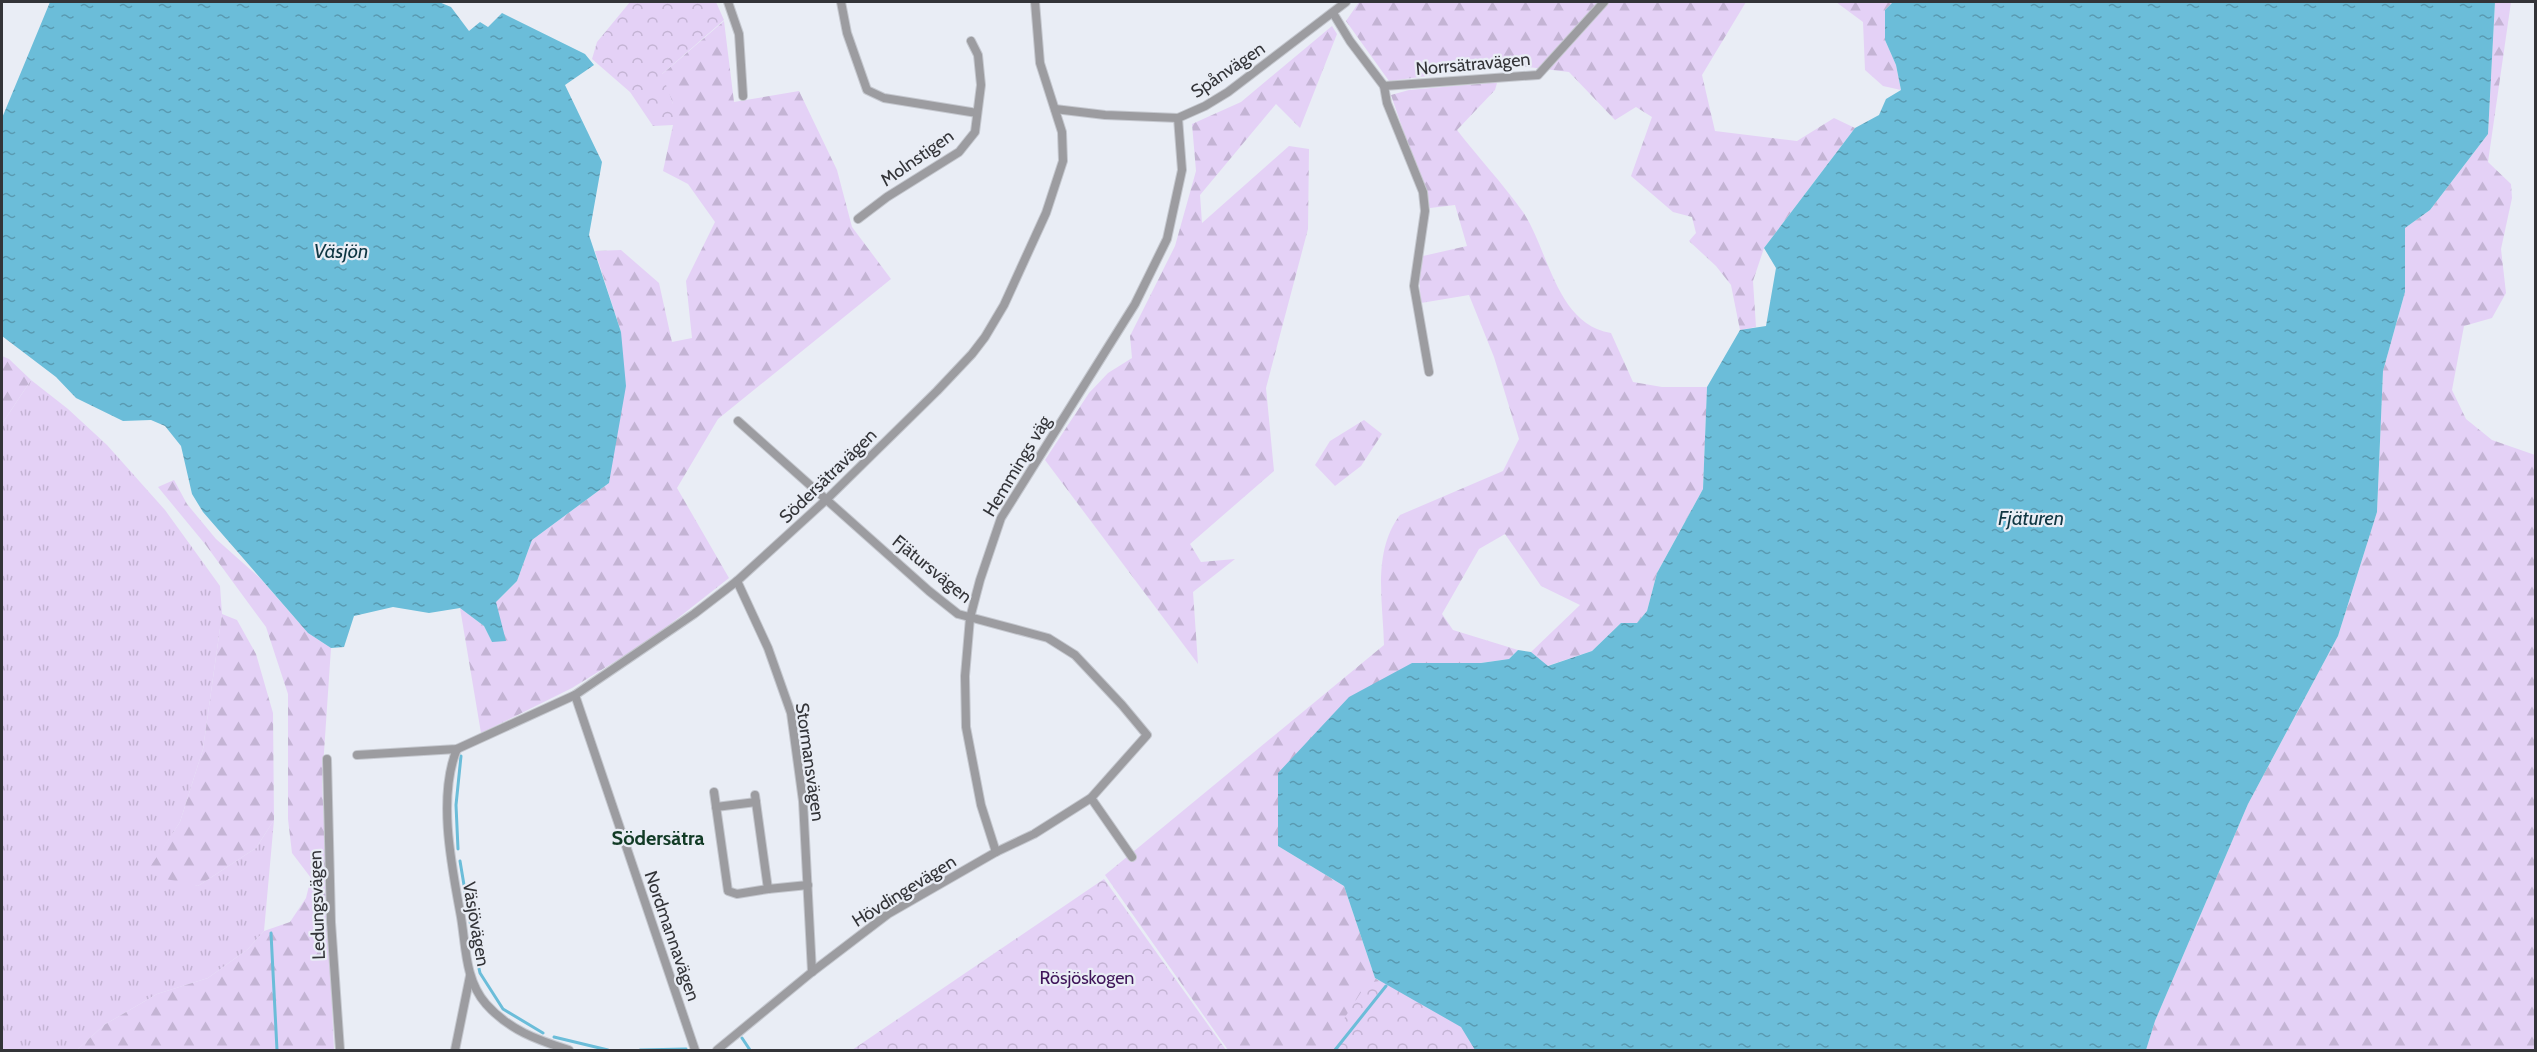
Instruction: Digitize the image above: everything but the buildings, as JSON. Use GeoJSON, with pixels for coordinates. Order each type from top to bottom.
{"type":"FeatureCollection","features":[{"type":"Feature","properties":{"kind":"street"},"geometry":{"type":"LineString","coordinates":[[728,2],[739,34],[743,96]]}},
{"type":"Feature","properties":{"kind":"street","name":"Molnstigen"},"geometry":{"type":"LineString","coordinates":[[841,2],[847,33],[867,90],[884,98],[977,112]]}},
{"type":"Feature","properties":{"kind":"street","name":"Södersätravägen"},"geometry":{"type":"LineString","coordinates":[[357,755],[457,749],[575,695],[694,614],[737,581],[827,498],[962,364],[985,337],[1004,304],[1046,213],[1063,161],[1062,132],[1040,63],[1035,2]]}},
{"type":"Feature","properties":{"kind":"street"},"geometry":{"type":"LineString","coordinates":[[1346,2],[1333,12],[1350,41],[1383,86],[1387,103],[1423,192],[1425,211],[1414,286],[1429,372]]}},
{"type":"Feature","properties":{"kind":"street","name":"Norrsätravägen"},"geometry":{"type":"LineString","coordinates":[[1383,86],[1538,75],[1604,2]]}},
{"type":"Feature","properties":{"kind":"street","name":"Spånvägen"},"geometry":{"type":"LineString","coordinates":[[1055,109],[1178,118],[1205,106],[1228,92],[1333,12]]}},
{"type":"Feature","properties":{"kind":"street","name":"Molnstigen"},"geometry":{"type":"LineString","coordinates":[[858,219],[887,197],[959,152],[975,132],[981,85],[978,55],[971,41]]}},
{"type":"Feature","properties":{"kind":"street","name":"Hemmings väg"},"geometry":{"type":"LineString","coordinates":[[996,852],[981,805],[966,727],[965,676],[970,618],[1001,518],[1135,304],[1167,238],[1182,170],[1178,118]]}},
{"type":"Feature","properties":{"kind":"street","name":"Fjätursvägen"},"geometry":{"type":"LineString","coordinates":[[738,421],[929,591],[958,614],[1048,638],[1075,655],[1147,735]]}},
{"type":"Feature","properties":{"kind":"street","name":"Stormansvägen"},"geometry":{"type":"LineString","coordinates":[[737,581],[768,648],[791,713],[804,801],[812,972]]}},
{"type":"Feature","properties":{"kind":"street","name":"Nordmannavägen"},"geometry":{"type":"LineString","coordinates":[[575,695],[695,1050]]}},
{"type":"Feature","properties":{"kind":"street","name":"Hövdingevägen"},"geometry":{"type":"LineString","coordinates":[[717,1050],[812,972],[888,914],[996,852],[1034,834],[1090,798],[1147,735]]}},
{"type":"Feature","properties":{"kind":"street","name":"Väsjövägen"},"geometry":{"type":"LineString","coordinates":[[457,749],[450,772],[449,858],[470,976],[486,1004],[507,1023],[530,1038],[569,1050]]}},
{"type":"Feature","properties":{"kind":"street","name":"Ledungsvägen"},"geometry":{"type":"LineString","coordinates":[[327,759],[331,922],[340,1050]]}},
{"type":"Feature","properties":{"kind":"street"},"geometry":{"type":"LineString","coordinates":[[714,792],[728,891],[737,894],[808,885]]}},
{"type":"Feature","properties":{"kind":"street"},"geometry":{"type":"LineString","coordinates":[[716,807],[756,798],[768,889]]}},
{"type":"Feature","properties":{"kind":"street"},"geometry":{"type":"LineString","coordinates":[[1090,798],[1132,857]]}},
{"type":"Feature","properties":{"kind":"street"},"geometry":{"type":"LineString","coordinates":[[454,1050],[470,976]]}},
{"type":"Feature","properties":{"kind":"green space"},"geometry":{"type":"Polygon","coordinates":[[[630,2],[716,2],[724,20],[662,74],[673,104],[673,125],[653,126],[630,92],[592,59],[597,42],[630,2]]]}},
{"type":"Feature","properties":{"kind":"green space"},"geometry":{"type":"Polygon","coordinates":[[[1359,2],[1746,2],[1702,75],[1715,131],[1797,141],[1834,118],[1855,128],[1764,248],[1753,281],[1756,327],[1740,330],[1731,285],[1716,266],[1689,241],[1696,233],[1692,217],[1673,212],[1631,176],[1652,117],[1636,107],[1615,120],[1569,72],[1513,65],[1389,81],[1346,21],[1359,2]]]}},
{"type":"Feature","properties":{"kind":"green space"},"geometry":{"type":"Polygon","coordinates":[[[1836,2],[1893,2],[1885,10],[1885,40],[1896,65],[1901,90],[1883,86],[1865,70],[1863,22],[1836,2]]]}},
{"type":"Feature","properties":{"kind":"green space"},"geometry":{"type":"Polygon","coordinates":[[[2495,2],[2511,2],[2488,162],[2511,184],[2512,198],[2501,249],[2506,293],[2492,318],[2464,326],[2452,390],[2466,419],[2492,440],[2535,455],[2535,1050],[2146,1050],[2155,1021],[2248,804],[2338,636],[2377,512],[2383,371],[2405,292],[2405,228],[2430,210],[2488,134],[2495,2]]]}},
{"type":"Feature","properties":{"kind":"green space"},"geometry":{"type":"Polygon","coordinates":[[[724,21],[734,102],[799,91],[837,170],[852,227],[891,279],[718,419],[677,488],[729,578],[650,640],[572,688],[481,733],[460,608],[484,626],[492,642],[496,602],[517,581],[532,540],[609,483],[621,332],[595,251],[621,250],[659,283],[672,342],[692,338],[686,281],[715,222],[688,184],[663,171],[673,125],[673,104],[661,75],[724,21]]]}},
{"type":"Feature","properties":{"kind":"green space"},"geometry":{"type":"Polygon","coordinates":[[[1332,26],[1337,34],[1300,128],[1276,104],[1200,195],[1202,223],[1289,146],[1309,149],[1308,229],[1266,388],[1274,471],[1190,544],[1201,562],[1235,559],[1193,592],[1198,664],[1045,460],[1089,393],[1108,373],[1132,358],[1130,336],[1175,246],[1196,171],[1192,124],[1241,102],[1332,26]]]}},
{"type":"Feature","properties":{"kind":"green space"},"geometry":{"type":"Polygon","coordinates":[[[1497,83],[1495,90],[1457,130],[1523,212],[1566,301],[1578,316],[1592,327],[1611,333],[1633,382],[1662,387],[1707,387],[1703,489],[1657,573],[1647,611],[1637,623],[1621,623],[1592,651],[1547,666],[1531,652],[1580,605],[1541,586],[1505,534],[1479,549],[1442,614],[1453,630],[1518,650],[1509,659],[1481,663],[1412,663],[1278,846],[1344,886],[1375,978],[1475,1050],[1228,1050],[1105,875],[1384,645],[1381,595],[1382,561],[1391,529],[1400,515],[1503,471],[1519,439],[1494,357],[1469,295],[1421,303],[1419,275],[1423,256],[1467,246],[1455,205],[1430,208],[1391,95],[1409,90],[1497,83]]]}},
{"type":"Feature","properties":{"kind":"green space"},"geometry":{"type":"Polygon","coordinates":[[[2,356],[9,359],[31,380],[2,424],[2,356]]]}},
{"type":"Feature","properties":{"kind":"green space"},"geometry":{"type":"Polygon","coordinates":[[[31,380],[68,409],[107,445],[165,510],[220,586],[222,614],[203,749],[180,822],[149,870],[198,886],[256,848],[274,820],[264,931],[248,949],[208,978],[157,994],[104,1025],[77,1050],[2,1050],[2,424],[31,380]]]}},
{"type":"Feature","properties":{"kind":"green space"},"geometry":{"type":"Polygon","coordinates":[[[1364,420],[1382,434],[1361,466],[1335,486],[1315,465],[1330,441],[1364,420]]]}},
{"type":"Feature","properties":{"kind":"green space"},"geometry":{"type":"Polygon","coordinates":[[[174,480],[187,504],[216,539],[260,578],[308,633],[331,648],[322,782],[334,1050],[77,1050],[104,1025],[157,994],[208,978],[248,949],[264,931],[290,922],[306,898],[311,878],[292,853],[288,819],[288,694],[266,627],[205,544],[158,487],[174,480]]]}},
{"type":"Feature","properties":{"kind":"green space"},"geometry":{"type":"Polygon","coordinates":[[[222,614],[237,620],[256,654],[273,713],[274,820],[256,848],[198,886],[166,879],[148,870],[180,822],[203,749],[222,614]]]}},
{"type":"Feature","properties":{"kind":"green space","name":"Rösjöskogen"},"geometry":{"type":"Polygon","coordinates":[[[1104,879],[1226,1050],[852,1050],[1104,879]]]}},
{"type":"Feature","properties":{"kind":"green space"},"geometry":{"type":"Polygon","coordinates":[[[1423,974],[1516,1050],[1324,1050],[1367,983],[1423,974]]]}},
{"type":"Feature","properties":{"kind":"water","name":"Väsjön"},"geometry":{"type":"Polygon","coordinates":[[[50,2],[439,2],[451,7],[469,31],[480,22],[488,27],[502,13],[585,54],[594,65],[565,85],[602,162],[589,235],[621,332],[626,386],[609,483],[532,540],[517,581],[496,602],[506,641],[492,642],[484,626],[460,608],[429,613],[393,607],[354,616],[344,647],[331,648],[308,633],[203,512],[192,494],[181,446],[165,426],[151,420],[123,421],[76,398],[56,377],[2,336],[2,118],[50,2]]]}},
{"type":"Feature","properties":{"kind":"water","name":"Fjäturen"},"geometry":{"type":"Polygon","coordinates":[[[1893,2],[2495,2],[2488,134],[2430,210],[2405,228],[2405,292],[2383,371],[2377,512],[2338,636],[2248,804],[2155,1021],[2146,1050],[1475,1050],[1461,1027],[1375,978],[1344,886],[1278,846],[1278,773],[1349,697],[1412,663],[1481,663],[1509,659],[1518,650],[1531,652],[1548,666],[1592,651],[1621,623],[1637,623],[1647,611],[1657,573],[1703,489],[1707,387],[1740,330],[1766,326],[1776,268],[1764,248],[1855,128],[1879,115],[1886,99],[1901,90],[1896,65],[1885,40],[1885,10],[1893,2]]]}},
{"type":"Feature","properties":{"kind":"waterway"},"geometry":{"type":"LineString","coordinates":[[458,849],[456,805],[461,756]]}},
{"type":"Feature","properties":{"kind":"waterway"},"geometry":{"type":"LineString","coordinates":[[460,861],[472,933]]}},
{"type":"Feature","properties":{"kind":"waterway"},"geometry":{"type":"LineString","coordinates":[[271,933],[277,1050]]}},
{"type":"Feature","properties":{"kind":"waterway"},"geometry":{"type":"LineString","coordinates":[[474,946],[480,973],[503,1009],[543,1033]]}},
{"type":"Feature","properties":{"kind":"waterway"},"geometry":{"type":"LineString","coordinates":[[1335,1050],[1386,986]]}},
{"type":"Feature","properties":{"kind":"waterway"},"geometry":{"type":"LineString","coordinates":[[554,1037],[608,1050]]}},
{"type":"Feature","properties":{"kind":"waterway"},"geometry":{"type":"LineString","coordinates":[[742,1038],[750,1050]]}},
{"type":"Feature","properties":{"kind":"waterway"},"geometry":{"type":"LineString","coordinates":[[640,1050],[686,1049]]}},
{"type":"Feature","properties":{"kind":"district","name":"Södersätra"},"geometry":{"type":"Point","coordinates":[658,838]}}]}
